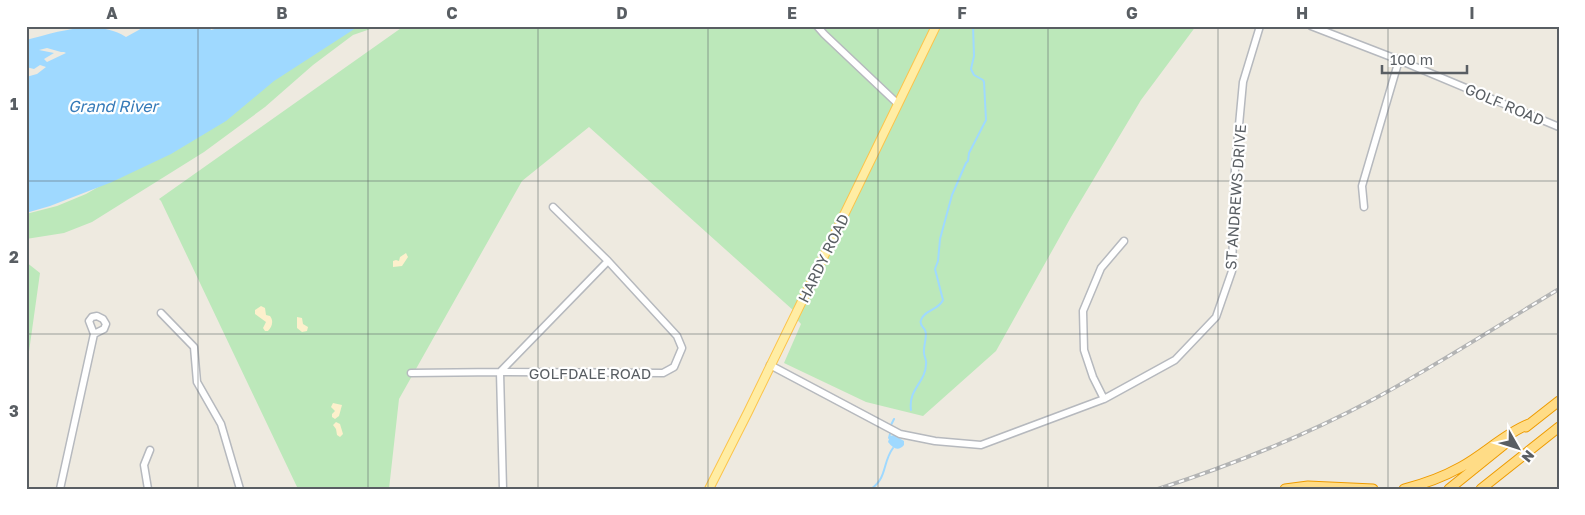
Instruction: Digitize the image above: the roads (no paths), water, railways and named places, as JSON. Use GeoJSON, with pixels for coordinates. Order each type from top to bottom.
{"type":"FeatureCollection","features":[{"type":"Feature","properties":{"kind":"highway"},"geometry":{"type":"LineString","coordinates":[[1449,489],[1559,401]]}},
{"type":"Feature","properties":{"kind":"highway"},"geometry":{"type":"LineString","coordinates":[[1404,489],[1423,484],[1462,467],[1516,429],[1529,424]]}},
{"type":"Feature","properties":{"kind":"highway"},"geometry":{"type":"LineString","coordinates":[[1481,489],[1559,427]]}},
{"type":"Feature","properties":{"kind":"highway"},"geometry":{"type":"LineString","coordinates":[[1285,489],[1308,486],[1373,489]]}},
{"type":"Feature","properties":{"kind":"main road","name":"HARDY ROAD"},"geometry":{"type":"LineString","coordinates":[[709,489],[936,26]]}},
{"type":"Feature","properties":{"kind":"street"},"geometry":{"type":"LineString","coordinates":[[817,26],[898,104]]}},
{"type":"Feature","properties":{"kind":"street","name":"ST ANDREWS DRIVE"},"geometry":{"type":"LineString","coordinates":[[770,366],[900,434],[935,441],[981,445],[1104,399],[1175,360],[1216,318],[1232,271],[1235,168],[1243,82],[1260,26]]}},
{"type":"Feature","properties":{"kind":"street","name":"GOLF ROAD"},"geometry":{"type":"LineString","coordinates":[[1311,26],[1399,60],[1559,127]]}},
{"type":"Feature","properties":{"kind":"street"},"geometry":{"type":"LineString","coordinates":[[1364,206],[1362,186],[1399,60]]}},
{"type":"Feature","properties":{"kind":"street","name":"GOLFDALE ROAD"},"geometry":{"type":"LineString","coordinates":[[411,373],[663,373],[674,367],[682,348],[677,336],[608,261],[553,207]]}},
{"type":"Feature","properties":{"kind":"street"},"geometry":{"type":"LineString","coordinates":[[1104,399],[1092,378],[1084,350],[1083,311],[1101,268],[1124,241]]}},
{"type":"Feature","properties":{"kind":"street"},"geometry":{"type":"LineString","coordinates":[[503,489],[500,372],[608,261]]}},
{"type":"Feature","properties":{"kind":"street"},"geometry":{"type":"LineString","coordinates":[[161,313],[194,347],[197,382],[221,424],[240,489]]}},
{"type":"Feature","properties":{"kind":"street"},"geometry":{"type":"LineString","coordinates":[[60,489],[94,334]]}},
{"type":"Feature","properties":{"kind":"street"},"geometry":{"type":"LineString","coordinates":[[148,489],[144,465],[150,450]]}},
{"type":"Feature","properties":{"kind":"water","name":"Grand River"},"geometry":{"type":"Polygon","coordinates":[[[146,26],[209,26],[211,30],[225,26],[359,26],[274,81],[226,121],[171,154],[112,182],[50,206],[26,213],[26,77],[37,74],[46,67],[40,65],[34,69],[26,67],[26,40],[77,28],[90,27],[114,31],[126,37],[146,26]],[[47,48],[39,50],[54,53],[44,59],[47,62],[66,53],[47,48]]]}},
{"type":"Feature","properties":{"kind":"water"},"geometry":{"type":"Polygon","coordinates":[[[894,435],[904,441],[904,445],[898,449],[888,442],[890,436],[894,435]]]}},
{"type":"Feature","properties":{"kind":"waterway"},"geometry":{"type":"LineString","coordinates":[[911,410],[912,396],[923,376],[926,363],[924,354],[926,333],[921,320],[925,314],[941,304],[943,300],[935,269],[938,261],[940,239],[952,195],[968,161],[969,153],[986,120],[984,82],[974,75],[971,69],[974,56],[973,26]]}},
{"type":"Feature","properties":{"kind":"waterway"},"geometry":{"type":"LineString","coordinates":[[26,291],[28,327],[26,336]]}},
{"type":"Feature","properties":{"kind":"waterway"},"geometry":{"type":"LineString","coordinates":[[891,425],[894,419]]}},
{"type":"Feature","properties":{"kind":"waterway"},"geometry":{"type":"LineString","coordinates":[[889,438],[890,434]]}},
{"type":"Feature","properties":{"kind":"waterway"},"geometry":{"type":"LineString","coordinates":[[871,489],[883,475],[887,459],[893,448]]}},
{"type":"Feature","properties":{"kind":"railway"},"geometry":{"type":"LineString","coordinates":[[1158,489],[1213,470],[1320,426],[1420,374],[1559,289]]}}]}
